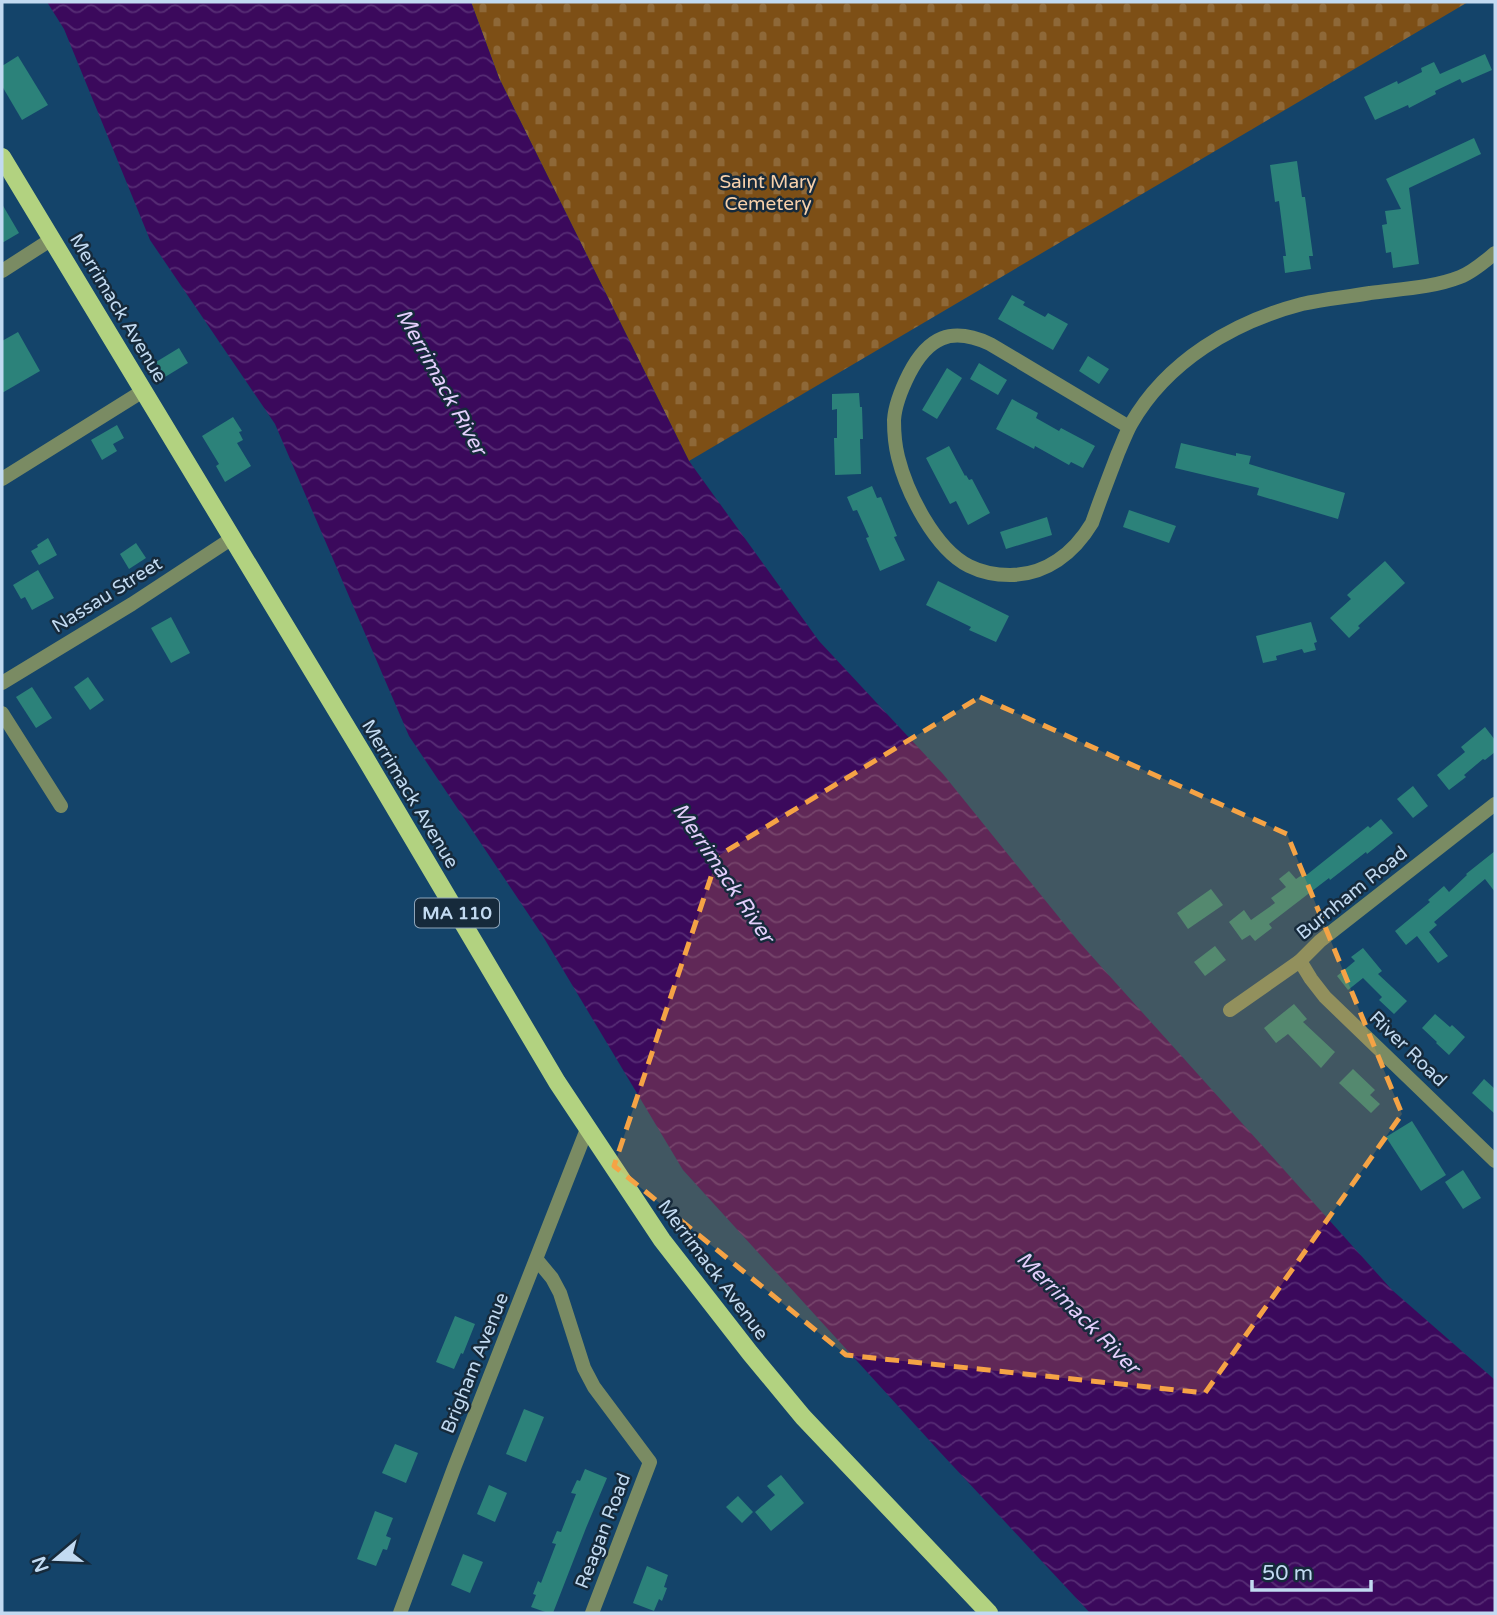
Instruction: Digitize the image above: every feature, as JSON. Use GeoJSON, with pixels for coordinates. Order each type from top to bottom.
{"type":"FeatureCollection","features":[{"type":"Feature","properties":{"kind":"main road","name":"Merrimack Avenue"},"geometry":{"type":"LineString","coordinates":[[2,157],[364,756],[557,1082],[662,1240],[803,1417],[989,1613]]}},
{"type":"Feature","properties":{"kind":"street"},"geometry":{"type":"LineString","coordinates":[[2,271],[52,239]]}},
{"type":"Feature","properties":{"kind":"street"},"geometry":{"type":"LineString","coordinates":[[1129,427],[990,344],[975,337],[957,334],[940,338],[924,349],[905,383],[894,418],[897,454],[902,474],[939,540],[952,554],[968,565],[986,572],[1017,575],[1035,571],[1052,564],[1084,537],[1092,523],[1129,427],[1141,407],[1155,390],[1199,350],[1248,321],[1277,311],[1305,303],[1439,283],[1461,277],[1495,253]]}},
{"type":"Feature","properties":{"kind":"street"},"geometry":{"type":"LineString","coordinates":[[2,479],[144,391]]}},
{"type":"Feature","properties":{"kind":"street","name":"Nassau Street"},"geometry":{"type":"LineString","coordinates":[[2,683],[132,604],[232,538]]}},
{"type":"Feature","properties":{"kind":"street"},"geometry":{"type":"LineString","coordinates":[[2,713],[61,806]]}},
{"type":"Feature","properties":{"kind":"street","name":"Burnham Road"},"geometry":{"type":"LineString","coordinates":[[1230,1010],[1300,961],[1320,941],[1495,804]]}},
{"type":"Feature","properties":{"kind":"street","name":"River Road"},"geometry":{"type":"LineString","coordinates":[[1300,961],[1325,996],[1494,1158]]}},
{"type":"Feature","properties":{"kind":"street","name":"Brigham Avenue"},"geometry":{"type":"LineString","coordinates":[[400,1613],[587,1129]]}},
{"type":"Feature","properties":{"kind":"street","name":"Reagan Road"},"geometry":{"type":"LineString","coordinates":[[537,1260],[561,1293],[584,1368],[594,1387],[650,1462],[592,1613]]}},
{"type":"Feature","properties":{"kind":"highlighted area"},"geometry":{"type":"Polygon","coordinates":[[[980,697],[1287,834],[1402,1114],[1205,1393],[846,1355],[614,1166],[718,856],[980,697]]]}},
{"type":"Feature","properties":{"kind":"green space","name":"Saint Mary Cemetery"},"geometry":{"type":"Polygon","coordinates":[[[471,2],[1468,2],[689,461],[499,78],[471,2]]]}},
{"type":"Feature","properties":{"kind":"water","name":"Merrimack River"},"geometry":{"type":"Polygon","coordinates":[[[47,2],[471,2],[499,78],[689,461],[819,641],[943,774],[1079,942],[1392,1290],[1495,1380],[1495,1613],[1090,1613],[683,1170],[541,933],[409,736],[275,424],[150,240],[64,29],[47,2]]]}},
{"type":"Feature","properties":{"kind":"building"},"geometry":{"type":"Polygon","coordinates":[[[1485,54],[1492,70],[1462,83],[1460,79],[1409,108],[1408,105],[1375,120],[1364,97],[1422,72],[1421,68],[1434,62],[1440,74],[1485,54]]]}},
{"type":"Feature","properties":{"kind":"building"},"geometry":{"type":"Polygon","coordinates":[[[18,56],[48,105],[22,120],[2,86],[2,66],[18,56]]]}},
{"type":"Feature","properties":{"kind":"building"},"geometry":{"type":"Polygon","coordinates":[[[1474,138],[1481,154],[1409,188],[1419,264],[1393,268],[1391,252],[1386,253],[1382,225],[1387,224],[1385,211],[1401,209],[1386,179],[1474,138]]]}},
{"type":"Feature","properties":{"kind":"building"},"geometry":{"type":"Polygon","coordinates":[[[1297,161],[1313,256],[1309,256],[1311,269],[1285,273],[1283,256],[1286,256],[1279,201],[1275,202],[1270,165],[1297,161]]]}},
{"type":"Feature","properties":{"kind":"building"},"geometry":{"type":"Polygon","coordinates":[[[2,204],[19,233],[2,243],[2,204]]]}},
{"type":"Feature","properties":{"kind":"building"},"geometry":{"type":"Polygon","coordinates":[[[1012,295],[1025,302],[1023,305],[1045,317],[1048,313],[1068,324],[1053,350],[998,319],[1012,295]]]}},
{"type":"Feature","properties":{"kind":"building"},"geometry":{"type":"Polygon","coordinates":[[[18,332],[40,371],[2,393],[2,341],[18,332]]]}},
{"type":"Feature","properties":{"kind":"building"},"geometry":{"type":"Polygon","coordinates":[[[179,348],[188,363],[165,377],[156,362],[179,348]]]}},
{"type":"Feature","properties":{"kind":"building"},"geometry":{"type":"Polygon","coordinates":[[[1088,356],[1109,369],[1099,384],[1079,371],[1088,356]]]}},
{"type":"Feature","properties":{"kind":"building"},"geometry":{"type":"Polygon","coordinates":[[[979,363],[1007,380],[998,395],[970,379],[979,363]]]}},
{"type":"Feature","properties":{"kind":"building"},"geometry":{"type":"Polygon","coordinates":[[[947,368],[962,378],[937,419],[922,410],[947,368]]]}},
{"type":"Feature","properties":{"kind":"building"},"geometry":{"type":"Polygon","coordinates":[[[859,393],[863,439],[860,439],[861,474],[835,475],[834,438],[837,438],[837,409],[832,410],[832,394],[859,393]]]}},
{"type":"Feature","properties":{"kind":"building"},"geometry":{"type":"Polygon","coordinates":[[[1012,399],[1038,413],[1036,418],[1095,446],[1083,468],[1071,462],[1069,465],[996,429],[1012,399]]]}},
{"type":"Feature","properties":{"kind":"building"},"geometry":{"type":"Polygon","coordinates":[[[233,417],[242,431],[239,432],[243,440],[237,443],[251,466],[225,482],[216,466],[219,464],[202,436],[233,417]]]}},
{"type":"Feature","properties":{"kind":"building"},"geometry":{"type":"Polygon","coordinates":[[[117,425],[124,438],[113,444],[117,451],[102,460],[91,440],[117,425]]]}},
{"type":"Feature","properties":{"kind":"building"},"geometry":{"type":"Polygon","coordinates":[[[1181,443],[1236,456],[1236,453],[1251,456],[1249,464],[1345,493],[1338,519],[1257,495],[1259,488],[1175,468],[1181,443]]]}},
{"type":"Feature","properties":{"kind":"building"},"geometry":{"type":"Polygon","coordinates":[[[949,446],[965,476],[969,480],[972,479],[990,513],[968,525],[956,501],[950,504],[926,458],[949,446]]]}},
{"type":"Feature","properties":{"kind":"building"},"geometry":{"type":"Polygon","coordinates":[[[872,486],[877,498],[881,497],[905,560],[880,571],[857,510],[853,511],[847,497],[872,486]]]}},
{"type":"Feature","properties":{"kind":"building"},"geometry":{"type":"Polygon","coordinates":[[[1129,510],[1176,526],[1169,543],[1123,527],[1129,510]]]}},
{"type":"Feature","properties":{"kind":"building"},"geometry":{"type":"Polygon","coordinates":[[[1047,517],[1052,535],[1006,549],[1000,532],[1047,517]]]}},
{"type":"Feature","properties":{"kind":"building"},"geometry":{"type":"Polygon","coordinates":[[[48,538],[57,555],[39,565],[31,551],[48,538]]]}},
{"type":"Feature","properties":{"kind":"building"},"geometry":{"type":"Polygon","coordinates":[[[136,543],[146,558],[129,569],[120,554],[136,543]]]}},
{"type":"Feature","properties":{"kind":"building"},"geometry":{"type":"Polygon","coordinates":[[[1385,561],[1405,583],[1358,626],[1360,628],[1349,638],[1330,618],[1351,599],[1347,595],[1385,561]]]}},
{"type":"Feature","properties":{"kind":"building"},"geometry":{"type":"Polygon","coordinates":[[[38,570],[54,598],[32,610],[25,597],[21,599],[13,585],[38,570]]]}},
{"type":"Feature","properties":{"kind":"building"},"geometry":{"type":"Polygon","coordinates":[[[938,581],[1009,616],[996,642],[926,605],[938,581]]]}},
{"type":"Feature","properties":{"kind":"building"},"geometry":{"type":"Polygon","coordinates":[[[171,617],[190,653],[171,663],[151,628],[171,617]]]}},
{"type":"Feature","properties":{"kind":"building"},"geometry":{"type":"Polygon","coordinates":[[[1311,622],[1317,642],[1314,643],[1316,650],[1304,653],[1302,649],[1276,656],[1277,660],[1263,663],[1256,636],[1311,622]]]}},
{"type":"Feature","properties":{"kind":"building"},"geometry":{"type":"Polygon","coordinates":[[[88,677],[104,700],[90,710],[74,687],[88,677]]]}},
{"type":"Feature","properties":{"kind":"building"},"geometry":{"type":"Polygon","coordinates":[[[32,687],[52,718],[36,728],[16,697],[32,687]]]}},
{"type":"Feature","properties":{"kind":"building"},"geometry":{"type":"Polygon","coordinates":[[[1485,727],[1495,740],[1495,752],[1483,759],[1449,790],[1437,775],[1465,752],[1461,747],[1485,727]]]}},
{"type":"Feature","properties":{"kind":"building"},"geometry":{"type":"Polygon","coordinates":[[[1413,786],[1428,806],[1413,818],[1397,799],[1413,786]]]}},
{"type":"Feature","properties":{"kind":"building"},"geometry":{"type":"Polygon","coordinates":[[[1381,819],[1393,833],[1269,924],[1272,928],[1255,941],[1250,935],[1242,940],[1229,922],[1244,910],[1251,920],[1275,903],[1271,898],[1286,887],[1279,879],[1289,871],[1296,879],[1302,875],[1304,877],[1368,826],[1370,828],[1381,819]]]}},
{"type":"Feature","properties":{"kind":"building"},"geometry":{"type":"Polygon","coordinates":[[[1495,851],[1495,892],[1485,879],[1434,922],[1437,925],[1429,932],[1448,956],[1438,963],[1417,936],[1406,945],[1395,931],[1430,902],[1428,900],[1444,886],[1449,892],[1466,874],[1495,851]]]}},
{"type":"Feature","properties":{"kind":"building"},"geometry":{"type":"Polygon","coordinates":[[[1211,889],[1223,905],[1188,929],[1177,913],[1211,889]]]}},
{"type":"Feature","properties":{"kind":"building"},"geometry":{"type":"Polygon","coordinates":[[[1215,946],[1226,960],[1205,976],[1194,962],[1215,946]]]}},
{"type":"Feature","properties":{"kind":"building"},"geometry":{"type":"Polygon","coordinates":[[[1363,948],[1382,971],[1378,974],[1407,1001],[1394,1014],[1379,1000],[1382,997],[1363,978],[1348,990],[1337,976],[1355,961],[1351,957],[1363,948]]]}},
{"type":"Feature","properties":{"kind":"building"},"geometry":{"type":"Polygon","coordinates":[[[1294,1004],[1307,1019],[1303,1022],[1335,1052],[1321,1068],[1288,1034],[1276,1043],[1264,1028],[1294,1004]]]}},
{"type":"Feature","properties":{"kind":"building"},"geometry":{"type":"Polygon","coordinates":[[[1435,1014],[1465,1037],[1449,1055],[1422,1028],[1435,1014]]]}},
{"type":"Feature","properties":{"kind":"building"},"geometry":{"type":"Polygon","coordinates":[[[1353,1069],[1375,1090],[1370,1095],[1380,1104],[1371,1113],[1339,1083],[1353,1069]]]}},
{"type":"Feature","properties":{"kind":"building"},"geometry":{"type":"Polygon","coordinates":[[[1484,1079],[1495,1089],[1495,1114],[1472,1093],[1484,1079]]]}},
{"type":"Feature","properties":{"kind":"building"},"geometry":{"type":"Polygon","coordinates":[[[1412,1121],[1446,1175],[1421,1191],[1386,1137],[1412,1121]]]}},
{"type":"Feature","properties":{"kind":"building"},"geometry":{"type":"Polygon","coordinates":[[[1463,1170],[1481,1198],[1463,1209],[1445,1182],[1463,1170]]]}},
{"type":"Feature","properties":{"kind":"building"},"geometry":{"type":"Polygon","coordinates":[[[455,1316],[475,1324],[454,1369],[436,1362],[455,1316]]]}},
{"type":"Feature","properties":{"kind":"building"},"geometry":{"type":"Polygon","coordinates":[[[524,1409],[544,1417],[526,1462],[506,1454],[524,1409]]]}},
{"type":"Feature","properties":{"kind":"building"},"geometry":{"type":"Polygon","coordinates":[[[395,1444],[418,1453],[406,1483],[382,1473],[395,1444]]]}},
{"type":"Feature","properties":{"kind":"building"},"geometry":{"type":"Polygon","coordinates":[[[585,1469],[607,1478],[553,1613],[548,1613],[531,1607],[536,1595],[533,1594],[538,1581],[541,1583],[556,1544],[552,1543],[557,1531],[561,1532],[576,1494],[571,1493],[585,1469]]]}},
{"type":"Feature","properties":{"kind":"building"},"geometry":{"type":"Polygon","coordinates":[[[781,1475],[804,1503],[771,1531],[755,1512],[775,1495],[767,1486],[781,1475]]]}},
{"type":"Feature","properties":{"kind":"building"},"geometry":{"type":"Polygon","coordinates":[[[489,1485],[507,1493],[495,1522],[477,1514],[489,1485]]]}},
{"type":"Feature","properties":{"kind":"building"},"geometry":{"type":"Polygon","coordinates":[[[738,1496],[753,1512],[742,1523],[726,1507],[738,1496]]]}},
{"type":"Feature","properties":{"kind":"building"},"geometry":{"type":"Polygon","coordinates":[[[375,1511],[393,1518],[386,1536],[391,1538],[387,1550],[383,1549],[376,1566],[357,1559],[375,1511]]]}},
{"type":"Feature","properties":{"kind":"building"},"geometry":{"type":"Polygon","coordinates":[[[463,1554],[483,1562],[470,1593],[451,1585],[463,1554]]]}},
{"type":"Feature","properties":{"kind":"building"},"geometry":{"type":"Polygon","coordinates":[[[647,1566],[668,1575],[662,1601],[659,1599],[654,1611],[633,1603],[647,1566]]]}}]}
